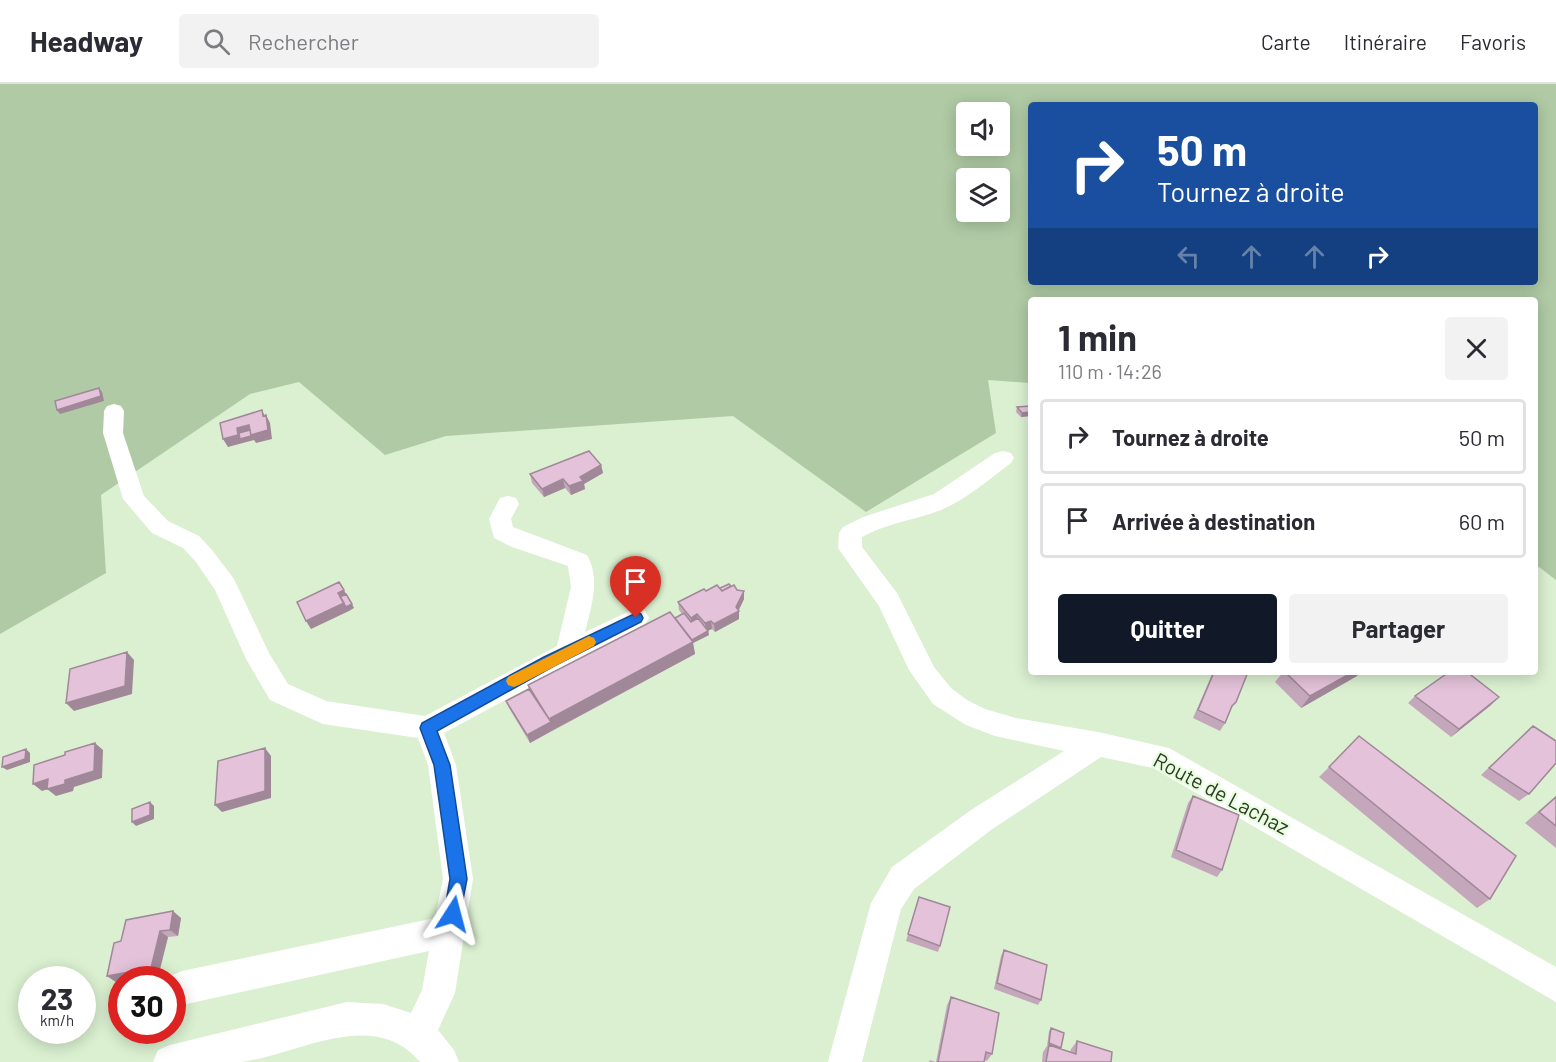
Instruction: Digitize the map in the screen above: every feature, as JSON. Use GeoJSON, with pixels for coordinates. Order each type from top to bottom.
{"type":"FeatureCollection","features":[{"type":"Feature","properties":{"kind":"street"},"geometry":{"type":"LineString","coordinates":[[114,411],[113,433],[134,499],[160,527],[191,542],[204,556],[225,586],[259,659],[279,692],[323,712],[428,728],[636,618]]}},
{"type":"Feature","properties":{"kind":"street","name":"Route de Lachaz"},"geometry":{"type":"LineString","coordinates":[[1003,458],[935,503],[898,516],[869,521],[851,533],[850,548],[888,600],[922,671],[941,696],[961,710],[997,725],[1159,757],[1556,985]]}},
{"type":"Feature","properties":{"kind":"street"},"geometry":{"type":"LineString","coordinates":[[508,504],[500,519],[502,532],[516,541],[564,553],[579,561],[583,587],[568,652]]}},
{"type":"Feature","properties":{"kind":"street"},"geometry":{"type":"LineString","coordinates":[[417,1035],[438,993],[458,879],[442,765],[428,728]]}},
{"type":"Feature","properties":{"kind":"street"},"geometry":{"type":"LineString","coordinates":[[845,1062],[887,903],[903,878],[925,859],[981,819],[1098,744]]}},
{"type":"Feature","properties":{"kind":"street"},"geometry":{"type":"LineString","coordinates":[[186,987],[450,931]]}},
{"type":"Feature","properties":{"kind":"street"},"geometry":{"type":"LineString","coordinates":[[170,1062],[347,1018],[374,1019],[408,1029],[417,1035],[442,1062]]}},
{"type":"Feature","properties":{"kind":"green space"},"geometry":{"type":"Polygon","coordinates":[[[0,84],[1556,84],[1556,580],[1538,566],[1538,297],[1028,297],[1028,383],[988,380],[996,433],[866,512],[733,416],[446,436],[385,455],[299,382],[250,394],[101,495],[106,573],[0,634],[0,84]]]}},
{"type":"Feature","properties":{"kind":"building"},"geometry":{"type":"Polygon","coordinates":[[[99,388],[101,396],[57,410],[55,401],[99,388]]]}},
{"type":"Feature","properties":{"kind":"building"},"geometry":{"type":"Polygon","coordinates":[[[1028,406],[1028,412],[1022,413],[1017,407],[1028,406]]]}},
{"type":"Feature","properties":{"kind":"building"},"geometry":{"type":"Polygon","coordinates":[[[262,410],[263,416],[266,415],[268,430],[251,435],[249,425],[237,428],[238,435],[223,439],[220,423],[262,410]]]}},
{"type":"Feature","properties":{"kind":"building"},"geometry":{"type":"Polygon","coordinates":[[[250,430],[251,436],[240,439],[239,433],[250,430]]]}},
{"type":"Feature","properties":{"kind":"building"},"geometry":{"type":"Polygon","coordinates":[[[589,451],[601,465],[580,477],[583,481],[569,486],[563,479],[542,489],[530,474],[589,451]]]}},
{"type":"Feature","properties":{"kind":"building"},"geometry":{"type":"Polygon","coordinates":[[[339,582],[344,590],[338,593],[344,603],[306,621],[297,602],[339,582]]]}},
{"type":"Feature","properties":{"kind":"building"},"geometry":{"type":"Polygon","coordinates":[[[729,584],[731,586],[722,591],[720,588],[729,584]]]}},
{"type":"Feature","properties":{"kind":"building"},"geometry":{"type":"Polygon","coordinates":[[[717,585],[722,591],[734,585],[737,590],[744,591],[736,607],[739,611],[714,624],[711,621],[705,623],[697,614],[691,618],[678,602],[704,589],[706,591],[717,585]]]}},
{"type":"Feature","properties":{"kind":"building"},"geometry":{"type":"Polygon","coordinates":[[[346,594],[352,604],[346,607],[340,597],[346,594]]]}},
{"type":"Feature","properties":{"kind":"building"},"geometry":{"type":"Polygon","coordinates":[[[670,612],[693,642],[549,719],[528,685],[670,612]]]}},
{"type":"Feature","properties":{"kind":"building"},"geometry":{"type":"Polygon","coordinates":[[[684,613],[691,622],[698,618],[708,631],[692,640],[675,618],[684,613]]]}},
{"type":"Feature","properties":{"kind":"building"},"geometry":{"type":"Polygon","coordinates":[[[127,652],[125,686],[66,703],[70,669],[127,652]]]}},
{"type":"Feature","properties":{"kind":"building"},"geometry":{"type":"Polygon","coordinates":[[[1213,675],[1247,675],[1225,723],[1198,710],[1213,675]]]}},
{"type":"Feature","properties":{"kind":"building"},"geometry":{"type":"Polygon","coordinates":[[[1288,675],[1348,675],[1310,696],[1288,675]]]}},
{"type":"Feature","properties":{"kind":"building"},"geometry":{"type":"Polygon","coordinates":[[[1445,675],[1471,675],[1499,697],[1459,729],[1415,696],[1445,675]]]}},
{"type":"Feature","properties":{"kind":"building"},"geometry":{"type":"Polygon","coordinates":[[[529,689],[551,722],[527,735],[506,701],[529,689]]]}},
{"type":"Feature","properties":{"kind":"building"},"geometry":{"type":"Polygon","coordinates":[[[1533,726],[1556,741],[1556,763],[1529,794],[1489,768],[1533,726]]]}},
{"type":"Feature","properties":{"kind":"building"},"geometry":{"type":"Polygon","coordinates":[[[1359,736],[1516,856],[1490,899],[1329,767],[1359,736]]]}},
{"type":"Feature","properties":{"kind":"building"},"geometry":{"type":"Polygon","coordinates":[[[95,743],[94,771],[65,780],[65,784],[47,789],[48,779],[33,784],[34,765],[95,743]]]}},
{"type":"Feature","properties":{"kind":"building"},"geometry":{"type":"Polygon","coordinates":[[[265,748],[265,791],[215,805],[218,761],[265,748]]]}},
{"type":"Feature","properties":{"kind":"building"},"geometry":{"type":"Polygon","coordinates":[[[26,749],[25,759],[2,767],[3,757],[26,749]]]}},
{"type":"Feature","properties":{"kind":"building"},"geometry":{"type":"Polygon","coordinates":[[[1193,796],[1239,815],[1222,870],[1176,850],[1193,796]]]}},
{"type":"Feature","properties":{"kind":"building"},"geometry":{"type":"Polygon","coordinates":[[[1556,797],[1556,826],[1539,812],[1556,797]]]}},
{"type":"Feature","properties":{"kind":"building"},"geometry":{"type":"Polygon","coordinates":[[[150,802],[150,815],[132,822],[132,809],[150,802]]]}},
{"type":"Feature","properties":{"kind":"building"},"geometry":{"type":"Polygon","coordinates":[[[919,897],[950,907],[940,946],[908,934],[919,897]]]}},
{"type":"Feature","properties":{"kind":"building"},"geometry":{"type":"Polygon","coordinates":[[[173,911],[170,930],[160,931],[151,966],[109,966],[114,943],[121,941],[126,920],[173,911]]]}},
{"type":"Feature","properties":{"kind":"building"},"geometry":{"type":"Polygon","coordinates":[[[1004,950],[1047,965],[1041,1000],[997,983],[1004,950]]]}},
{"type":"Feature","properties":{"kind":"building"},"geometry":{"type":"Polygon","coordinates":[[[951,997],[999,1013],[992,1054],[986,1052],[984,1062],[938,1062],[951,997]]]}},
{"type":"Feature","properties":{"kind":"building"},"geometry":{"type":"Polygon","coordinates":[[[1051,1028],[1064,1033],[1061,1048],[1049,1043],[1051,1028]]]}},
{"type":"Feature","properties":{"kind":"building"},"geometry":{"type":"Polygon","coordinates":[[[1077,1041],[1112,1052],[1111,1062],[1046,1062],[1049,1045],[1076,1054],[1077,1041]]]}},
{"type":"Feature","properties":{"kind":"slow traffic"},"geometry":{"type":"LineString","coordinates":[[514,681],[589,642]]}},
{"type":"Feature","properties":{"kind":"route"},"geometry":{"type":"LineString","coordinates":[[453,914],[458,879],[442,765],[428,728],[636,618]]}}]}
